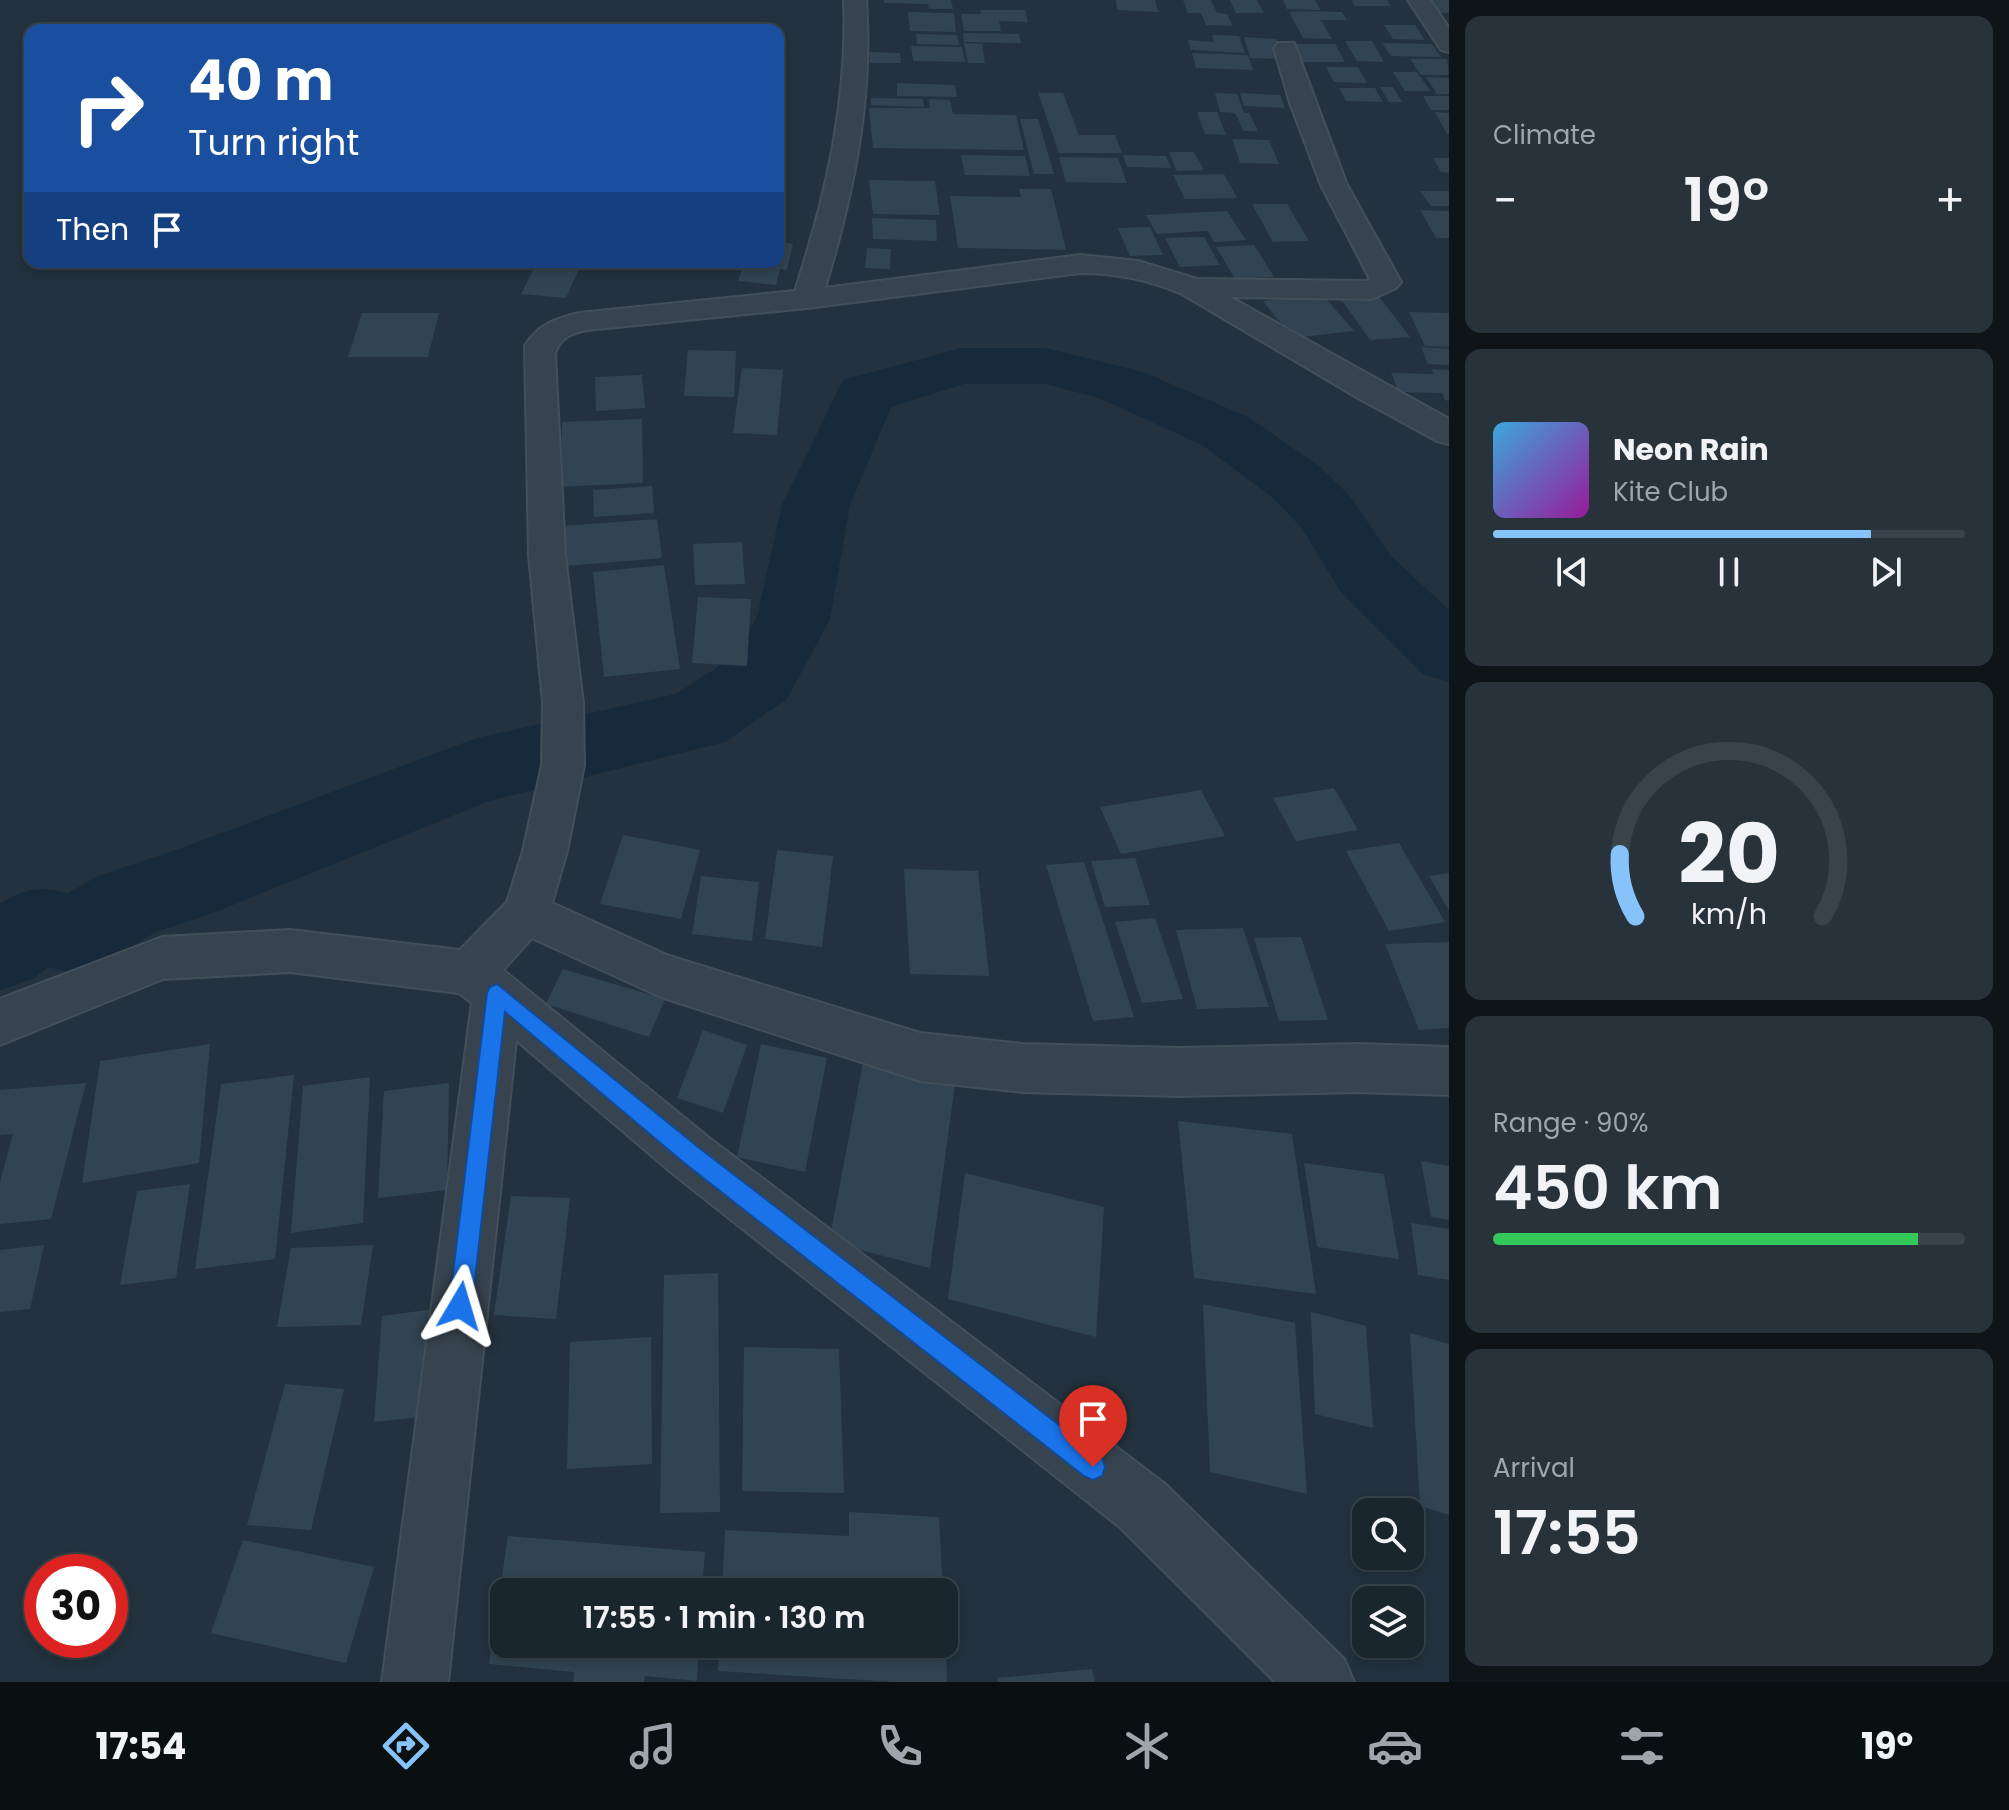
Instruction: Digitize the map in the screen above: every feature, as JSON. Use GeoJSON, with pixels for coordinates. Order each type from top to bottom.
{"type":"FeatureCollection","features":[{"type":"Feature","properties":{"kind":"street"},"geometry":{"type":"LineString","coordinates":[[807,299],[831,226],[858,74],[855,0]]}},
{"type":"Feature","properties":{"kind":"street"},"geometry":{"type":"LineString","coordinates":[[1419,0],[1449,45]]}},
{"type":"Feature","properties":{"kind":"street"},"geometry":{"type":"LineString","coordinates":[[1192,288],[1372,290],[1386,282],[1334,185],[1302,103],[1286,48]]}},
{"type":"Feature","properties":{"kind":"street"},"geometry":{"type":"LineString","coordinates":[[415,1682],[483,983],[526,913],[545,851],[563,765],[563,703],[547,555],[540,344],[553,331],[577,323],[807,299],[1080,264],[1112,264],[1162,274],[1192,288],[1369,391],[1449,433]]}},
{"type":"Feature","properties":{"kind":"street"},"geometry":{"type":"LineString","coordinates":[[526,913],[661,975],[920,1057],[1022,1068],[1179,1072],[1358,1068],[1449,1071]]}},
{"type":"Feature","properties":{"kind":"street"},"geometry":{"type":"LineString","coordinates":[[0,1022],[162,958],[290,951],[483,983],[690,1155],[1143,1506],[1321,1682]]}},
{"type":"Feature","properties":{"kind":"building"},"geometry":{"type":"Polygon","coordinates":[[[884,0],[951,0],[953,9],[929,9],[928,4],[884,3],[884,0]]]}},
{"type":"Feature","properties":{"kind":"building"},"geometry":{"type":"Polygon","coordinates":[[[1116,0],[1155,0],[1158,12],[1117,10],[1116,0]]]}},
{"type":"Feature","properties":{"kind":"building"},"geometry":{"type":"Polygon","coordinates":[[[1183,0],[1211,0],[1217,13],[1227,14],[1233,26],[1206,25],[1201,13],[1188,13],[1183,0]]]}},
{"type":"Feature","properties":{"kind":"building"},"geometry":{"type":"Polygon","coordinates":[[[1230,0],[1257,0],[1264,13],[1236,13],[1230,0]]]}},
{"type":"Feature","properties":{"kind":"building"},"geometry":{"type":"Polygon","coordinates":[[[1283,0],[1315,0],[1320,10],[1287,9],[1283,0]]]}},
{"type":"Feature","properties":{"kind":"building"},"geometry":{"type":"Polygon","coordinates":[[[1352,0],[1387,0],[1391,6],[1355,6],[1352,0]]]}},
{"type":"Feature","properties":{"kind":"building"},"geometry":{"type":"Polygon","coordinates":[[[1424,0],[1449,0],[1449,13],[1433,13],[1424,0]]]}},
{"type":"Feature","properties":{"kind":"building"},"geometry":{"type":"Polygon","coordinates":[[[980,10],[1025,10],[1028,22],[999,21],[1001,31],[964,31],[961,14],[981,14],[980,10]]]}},
{"type":"Feature","properties":{"kind":"building"},"geometry":{"type":"Polygon","coordinates":[[[908,12],[954,13],[956,32],[910,31],[908,12]]]}},
{"type":"Feature","properties":{"kind":"building"},"geometry":{"type":"Polygon","coordinates":[[[1289,12],[1342,12],[1347,20],[1321,20],[1332,39],[1303,38],[1289,12]]]}},
{"type":"Feature","properties":{"kind":"building"},"geometry":{"type":"Polygon","coordinates":[[[1384,25],[1415,25],[1425,40],[1393,39],[1384,25]]]}},
{"type":"Feature","properties":{"kind":"building"},"geometry":{"type":"Polygon","coordinates":[[[963,33],[1019,34],[1021,43],[964,42],[963,33]]]}},
{"type":"Feature","properties":{"kind":"building"},"geometry":{"type":"Polygon","coordinates":[[[916,34],[957,35],[959,45],[917,44],[916,34]]]}},
{"type":"Feature","properties":{"kind":"building"},"geometry":{"type":"Polygon","coordinates":[[[1212,35],[1239,36],[1245,53],[1191,50],[1188,40],[1214,42],[1212,35]]]}},
{"type":"Feature","properties":{"kind":"building"},"geometry":{"type":"Polygon","coordinates":[[[1244,37],[1277,39],[1284,59],[1250,58],[1244,37]]]}},
{"type":"Feature","properties":{"kind":"building"},"geometry":{"type":"Polygon","coordinates":[[[1345,41],[1372,41],[1384,62],[1357,61],[1345,41]]]}},
{"type":"Feature","properties":{"kind":"building"},"geometry":{"type":"Polygon","coordinates":[[[964,43],[982,44],[985,63],[968,63],[964,43]]]}},
{"type":"Feature","properties":{"kind":"building"},"geometry":{"type":"Polygon","coordinates":[[[1382,43],[1432,44],[1441,57],[1391,56],[1382,43]]]}},
{"type":"Feature","properties":{"kind":"building"},"geometry":{"type":"Polygon","coordinates":[[[1294,44],[1335,44],[1345,62],[1303,62],[1294,44]]]}},
{"type":"Feature","properties":{"kind":"building"},"geometry":{"type":"Polygon","coordinates":[[[911,46],[962,47],[965,62],[913,61],[911,46]]]}},
{"type":"Feature","properties":{"kind":"building"},"geometry":{"type":"Polygon","coordinates":[[[869,52],[900,53],[901,63],[870,63],[869,52]]]}},
{"type":"Feature","properties":{"kind":"building"},"geometry":{"type":"Polygon","coordinates":[[[1192,53],[1248,55],[1253,70],[1196,68],[1192,53]]]}},
{"type":"Feature","properties":{"kind":"building"},"geometry":{"type":"Polygon","coordinates":[[[1410,59],[1447,59],[1449,75],[1421,75],[1410,59]]]}},
{"type":"Feature","properties":{"kind":"building"},"geometry":{"type":"Polygon","coordinates":[[[1326,67],[1358,67],[1367,83],[1334,82],[1326,67]]]}},
{"type":"Feature","properties":{"kind":"building"},"geometry":{"type":"Polygon","coordinates":[[[1393,72],[1417,72],[1430,91],[1405,91],[1393,72]]]}},
{"type":"Feature","properties":{"kind":"building"},"geometry":{"type":"Polygon","coordinates":[[[1426,77],[1449,78],[1449,94],[1437,94],[1426,77]]]}},
{"type":"Feature","properties":{"kind":"building"},"geometry":{"type":"Polygon","coordinates":[[[897,83],[955,85],[957,97],[897,96],[897,83]]]}},
{"type":"Feature","properties":{"kind":"building"},"geometry":{"type":"Polygon","coordinates":[[[1380,87],[1393,87],[1402,102],[1389,102],[1380,87]]]}},
{"type":"Feature","properties":{"kind":"building"},"geometry":{"type":"Polygon","coordinates":[[[1339,88],[1375,88],[1383,102],[1346,101],[1339,88]]]}},
{"type":"Feature","properties":{"kind":"building"},"geometry":{"type":"Polygon","coordinates":[[[1038,93],[1063,93],[1079,135],[1115,135],[1122,153],[1059,153],[1038,93]]]}},
{"type":"Feature","properties":{"kind":"building"},"geometry":{"type":"Polygon","coordinates":[[[1215,93],[1237,94],[1244,113],[1249,113],[1258,131],[1244,131],[1235,113],[1220,112],[1215,93]]]}},
{"type":"Feature","properties":{"kind":"building"},"geometry":{"type":"Polygon","coordinates":[[[1240,93],[1280,95],[1285,108],[1244,106],[1240,93]]]}},
{"type":"Feature","properties":{"kind":"building"},"geometry":{"type":"Polygon","coordinates":[[[1423,96],[1449,96],[1449,110],[1431,110],[1423,96]]]}},
{"type":"Feature","properties":{"kind":"building"},"geometry":{"type":"Polygon","coordinates":[[[871,98],[923,99],[924,107],[871,105],[871,98]]]}},
{"type":"Feature","properties":{"kind":"building"},"geometry":{"type":"Polygon","coordinates":[[[929,99],[950,100],[953,114],[1016,115],[1024,150],[873,148],[869,108],[930,108],[929,99]]]}},
{"type":"Feature","properties":{"kind":"building"},"geometry":{"type":"Polygon","coordinates":[[[1197,112],[1217,112],[1226,135],[1205,134],[1197,112]]]}},
{"type":"Feature","properties":{"kind":"building"},"geometry":{"type":"Polygon","coordinates":[[[1435,112],[1449,113],[1449,134],[1447,134],[1435,112]]]}},
{"type":"Feature","properties":{"kind":"building"},"geometry":{"type":"Polygon","coordinates":[[[1020,119],[1038,119],[1054,174],[1034,174],[1020,119]]]}},
{"type":"Feature","properties":{"kind":"building"},"geometry":{"type":"Polygon","coordinates":[[[1232,139],[1269,140],[1279,164],[1240,163],[1232,139]]]}},
{"type":"Feature","properties":{"kind":"building"},"geometry":{"type":"Polygon","coordinates":[[[1169,152],[1194,152],[1204,170],[1177,171],[1169,152]]]}},
{"type":"Feature","properties":{"kind":"building"},"geometry":{"type":"Polygon","coordinates":[[[961,155],[1025,156],[1030,176],[965,175],[961,155]]]}},
{"type":"Feature","properties":{"kind":"building"},"geometry":{"type":"Polygon","coordinates":[[[1123,155],[1166,156],[1171,168],[1127,167],[1123,155]]]}},
{"type":"Feature","properties":{"kind":"building"},"geometry":{"type":"Polygon","coordinates":[[[1059,157],[1118,158],[1127,183],[1066,182],[1059,157]]]}},
{"type":"Feature","properties":{"kind":"building"},"geometry":{"type":"Polygon","coordinates":[[[1433,158],[1449,158],[1449,173],[1441,172],[1433,158]]]}},
{"type":"Feature","properties":{"kind":"building"},"geometry":{"type":"Polygon","coordinates":[[[1224,174],[1237,198],[1185,199],[1173,175],[1224,174]]]}},
{"type":"Feature","properties":{"kind":"building"},"geometry":{"type":"Polygon","coordinates":[[[869,180],[935,181],[940,215],[873,214],[869,180]]]}},
{"type":"Feature","properties":{"kind":"building"},"geometry":{"type":"Polygon","coordinates":[[[1019,189],[1051,189],[1066,250],[958,248],[950,196],[1021,197],[1019,189]]]}},
{"type":"Feature","properties":{"kind":"building"},"geometry":{"type":"Polygon","coordinates":[[[1420,191],[1449,191],[1449,206],[1431,206],[1420,191]]]}},
{"type":"Feature","properties":{"kind":"building"},"geometry":{"type":"Polygon","coordinates":[[[1252,204],[1287,204],[1309,241],[1273,242],[1252,204]]]}},
{"type":"Feature","properties":{"kind":"building"},"geometry":{"type":"Polygon","coordinates":[[[1420,210],[1449,211],[1449,238],[1436,238],[1420,210]]]}},
{"type":"Feature","properties":{"kind":"building"},"geometry":{"type":"Polygon","coordinates":[[[1227,211],[1246,240],[1214,242],[1208,231],[1157,234],[1146,215],[1227,211]]]}},
{"type":"Feature","properties":{"kind":"building"},"geometry":{"type":"Polygon","coordinates":[[[872,218],[936,220],[937,241],[873,239],[872,218]]]}},
{"type":"Feature","properties":{"kind":"building"},"geometry":{"type":"Polygon","coordinates":[[[1150,227],[1163,255],[1130,256],[1118,228],[1150,227]]]}},
{"type":"Feature","properties":{"kind":"building"},"geometry":{"type":"Polygon","coordinates":[[[1204,237],[1220,265],[1180,267],[1165,238],[1204,237]]]}},
{"type":"Feature","properties":{"kind":"building"},"geometry":{"type":"Polygon","coordinates":[[[784,243],[793,244],[787,270],[780,269],[776,285],[738,281],[742,268],[784,268],[784,243]]]}},
{"type":"Feature","properties":{"kind":"building"},"geometry":{"type":"Polygon","coordinates":[[[1254,245],[1274,277],[1235,279],[1216,247],[1254,245]]]}},
{"type":"Feature","properties":{"kind":"building"},"geometry":{"type":"Polygon","coordinates":[[[867,248],[891,249],[890,269],[865,268],[867,248]]]}},
{"type":"Feature","properties":{"kind":"building"},"geometry":{"type":"Polygon","coordinates":[[[534,268],[579,268],[566,298],[521,294],[534,268]]]}},
{"type":"Feature","properties":{"kind":"building"},"geometry":{"type":"Polygon","coordinates":[[[1322,294],[1354,331],[1293,338],[1263,301],[1322,294]]]}},
{"type":"Feature","properties":{"kind":"building"},"geometry":{"type":"Polygon","coordinates":[[[1377,294],[1410,337],[1370,340],[1339,296],[1377,294]]]}},
{"type":"Feature","properties":{"kind":"building"},"geometry":{"type":"Polygon","coordinates":[[[1409,312],[1449,313],[1449,347],[1425,346],[1409,312]]]}},
{"type":"Feature","properties":{"kind":"building"},"geometry":{"type":"Polygon","coordinates":[[[362,313],[439,313],[428,357],[348,357],[362,313]]]}},
{"type":"Feature","properties":{"kind":"building"},"geometry":{"type":"Polygon","coordinates":[[[1421,347],[1449,349],[1449,365],[1428,364],[1421,347]]]}},
{"type":"Feature","properties":{"kind":"building"},"geometry":{"type":"Polygon","coordinates":[[[688,350],[736,351],[734,397],[684,396],[688,350]]]}},
{"type":"Feature","properties":{"kind":"building"},"geometry":{"type":"Polygon","coordinates":[[[742,368],[783,370],[777,435],[733,433],[742,368]]]}},
{"type":"Feature","properties":{"kind":"building"},"geometry":{"type":"Polygon","coordinates":[[[1431,369],[1449,370],[1449,401],[1442,393],[1399,392],[1391,373],[1434,374],[1431,369]]]}},
{"type":"Feature","properties":{"kind":"building"},"geometry":{"type":"Polygon","coordinates":[[[642,375],[645,408],[596,411],[595,377],[642,375]]]}},
{"type":"Feature","properties":{"kind":"building"},"geometry":{"type":"Polygon","coordinates":[[[642,419],[643,483],[554,487],[556,450],[561,450],[562,422],[642,419]]]}},
{"type":"Feature","properties":{"kind":"building"},"geometry":{"type":"Polygon","coordinates":[[[652,486],[654,513],[594,517],[593,490],[652,486]]]}},
{"type":"Feature","properties":{"kind":"building"},"geometry":{"type":"Polygon","coordinates":[[[657,519],[662,558],[565,566],[563,526],[657,519]]]}},
{"type":"Feature","properties":{"kind":"building"},"geometry":{"type":"Polygon","coordinates":[[[742,542],[745,584],[695,585],[693,544],[742,542]]]}},
{"type":"Feature","properties":{"kind":"building"},"geometry":{"type":"Polygon","coordinates":[[[664,565],[680,669],[604,677],[593,572],[664,565]]]}},
{"type":"Feature","properties":{"kind":"building"},"geometry":{"type":"Polygon","coordinates":[[[698,597],[751,599],[747,666],[692,663],[698,597]]]}},
{"type":"Feature","properties":{"kind":"building"},"geometry":{"type":"Polygon","coordinates":[[[1334,788],[1358,830],[1296,841],[1273,798],[1334,788]]]}},
{"type":"Feature","properties":{"kind":"building"},"geometry":{"type":"Polygon","coordinates":[[[1201,790],[1225,836],[1121,854],[1100,807],[1201,790]]]}},
{"type":"Feature","properties":{"kind":"building"},"geometry":{"type":"Polygon","coordinates":[[[623,835],[700,850],[681,919],[600,904],[623,835]]]}},
{"type":"Feature","properties":{"kind":"building"},"geometry":{"type":"Polygon","coordinates":[[[1399,843],[1445,922],[1389,931],[1346,851],[1399,843]]]}},
{"type":"Feature","properties":{"kind":"building"},"geometry":{"type":"Polygon","coordinates":[[[777,850],[833,856],[822,947],[765,939],[777,850]]]}},
{"type":"Feature","properties":{"kind":"building"},"geometry":{"type":"Polygon","coordinates":[[[1135,858],[1150,905],[1105,907],[1091,861],[1135,858]]]}},
{"type":"Feature","properties":{"kind":"building"},"geometry":{"type":"Polygon","coordinates":[[[1084,862],[1134,1017],[1093,1021],[1046,865],[1084,862]]]}},
{"type":"Feature","properties":{"kind":"building"},"geometry":{"type":"Polygon","coordinates":[[[904,869],[978,871],[989,976],[910,974],[904,869]]]}},
{"type":"Feature","properties":{"kind":"building"},"geometry":{"type":"Polygon","coordinates":[[[1449,873],[1449,911],[1429,876],[1449,873]]]}},
{"type":"Feature","properties":{"kind":"building"},"geometry":{"type":"Polygon","coordinates":[[[701,876],[759,882],[752,941],[692,934],[701,876]]]}},
{"type":"Feature","properties":{"kind":"building"},"geometry":{"type":"Polygon","coordinates":[[[1155,918],[1183,999],[1142,1003],[1115,922],[1155,918]]]}},
{"type":"Feature","properties":{"kind":"building"},"geometry":{"type":"Polygon","coordinates":[[[1243,928],[1269,1007],[1197,1009],[1176,930],[1243,928]]]}},
{"type":"Feature","properties":{"kind":"building"},"geometry":{"type":"Polygon","coordinates":[[[1301,937],[1328,1020],[1279,1021],[1254,938],[1301,937]]]}},
{"type":"Feature","properties":{"kind":"building"},"geometry":{"type":"Polygon","coordinates":[[[1449,942],[1449,1028],[1419,1030],[1385,944],[1449,942]]]}},
{"type":"Feature","properties":{"kind":"building"},"geometry":{"type":"Polygon","coordinates":[[[563,969],[665,999],[649,1037],[546,1004],[563,969]]]}},
{"type":"Feature","properties":{"kind":"building"},"geometry":{"type":"Polygon","coordinates":[[[703,1030],[747,1045],[723,1113],[677,1098],[703,1030]]]}},
{"type":"Feature","properties":{"kind":"building"},"geometry":{"type":"Polygon","coordinates":[[[210,1044],[199,1163],[82,1183],[100,1061],[210,1044]]]}},
{"type":"Feature","properties":{"kind":"building"},"geometry":{"type":"Polygon","coordinates":[[[761,1044],[827,1058],[805,1172],[737,1157],[761,1044]]]}},
{"type":"Feature","properties":{"kind":"building"},"geometry":{"type":"Polygon","coordinates":[[[864,1057],[956,1077],[930,1268],[829,1242],[864,1057]]]}},
{"type":"Feature","properties":{"kind":"building"},"geometry":{"type":"Polygon","coordinates":[[[294,1075],[275,1259],[195,1269],[221,1084],[294,1075]]]}},
{"type":"Feature","properties":{"kind":"building"},"geometry":{"type":"Polygon","coordinates":[[[370,1077],[363,1223],[291,1233],[303,1086],[370,1077]]]}},
{"type":"Feature","properties":{"kind":"building"},"geometry":{"type":"Polygon","coordinates":[[[86,1083],[51,1219],[0,1224],[0,1182],[13,1134],[0,1135],[0,1090],[86,1083]]]}},
{"type":"Feature","properties":{"kind":"building"},"geometry":{"type":"Polygon","coordinates":[[[449,1083],[447,1190],[378,1198],[384,1091],[449,1083]]]}},
{"type":"Feature","properties":{"kind":"building"},"geometry":{"type":"Polygon","coordinates":[[[1178,1121],[1292,1134],[1316,1294],[1194,1278],[1178,1121]]]}},
{"type":"Feature","properties":{"kind":"building"},"geometry":{"type":"Polygon","coordinates":[[[1421,1161],[1449,1166],[1449,1220],[1431,1217],[1421,1161]]]}},
{"type":"Feature","properties":{"kind":"building"},"geometry":{"type":"Polygon","coordinates":[[[1304,1163],[1384,1174],[1399,1259],[1317,1247],[1304,1163]]]}},
{"type":"Feature","properties":{"kind":"building"},"geometry":{"type":"Polygon","coordinates":[[[965,1173],[1104,1207],[1096,1337],[948,1299],[965,1173]]]}},
{"type":"Feature","properties":{"kind":"building"},"geometry":{"type":"Polygon","coordinates":[[[190,1184],[176,1278],[120,1285],[137,1191],[190,1184]]]}},
{"type":"Feature","properties":{"kind":"building"},"geometry":{"type":"Polygon","coordinates":[[[511,1196],[570,1198],[556,1319],[494,1315],[511,1196]]]}},
{"type":"Feature","properties":{"kind":"building"},"geometry":{"type":"Polygon","coordinates":[[[1411,1223],[1449,1229],[1449,1280],[1418,1275],[1411,1223]]]}},
{"type":"Feature","properties":{"kind":"building"},"geometry":{"type":"Polygon","coordinates":[[[44,1245],[30,1309],[0,1312],[0,1250],[44,1245]]]}},
{"type":"Feature","properties":{"kind":"building"},"geometry":{"type":"Polygon","coordinates":[[[373,1245],[361,1325],[277,1327],[291,1248],[373,1245]]]}},
{"type":"Feature","properties":{"kind":"building"},"geometry":{"type":"Polygon","coordinates":[[[718,1273],[720,1512],[660,1513],[664,1275],[718,1273]]]}},
{"type":"Feature","properties":{"kind":"building"},"geometry":{"type":"Polygon","coordinates":[[[1203,1304],[1295,1323],[1307,1494],[1210,1472],[1203,1304]]]}},
{"type":"Feature","properties":{"kind":"building"},"geometry":{"type":"Polygon","coordinates":[[[434,1309],[429,1416],[374,1422],[382,1316],[434,1309]]]}},
{"type":"Feature","properties":{"kind":"building"},"geometry":{"type":"Polygon","coordinates":[[[1311,1312],[1366,1326],[1373,1428],[1315,1414],[1311,1312]]]}},
{"type":"Feature","properties":{"kind":"building"},"geometry":{"type":"Polygon","coordinates":[[[1410,1333],[1449,1344],[1449,1515],[1424,1507],[1424,1498],[1420,1498],[1410,1333]]]}},
{"type":"Feature","properties":{"kind":"building"},"geometry":{"type":"Polygon","coordinates":[[[651,1337],[652,1464],[567,1469],[570,1342],[651,1337]]]}},
{"type":"Feature","properties":{"kind":"building"},"geometry":{"type":"Polygon","coordinates":[[[744,1347],[839,1349],[844,1493],[742,1491],[744,1347]]]}},
{"type":"Feature","properties":{"kind":"building"},"geometry":{"type":"Polygon","coordinates":[[[285,1384],[344,1389],[311,1530],[247,1525],[285,1384]]]}},
{"type":"Feature","properties":{"kind":"building"},"geometry":{"type":"Polygon","coordinates":[[[849,1512],[939,1517],[942,1578],[723,1578],[725,1530],[849,1536],[849,1512]]]}},
{"type":"Feature","properties":{"kind":"building"},"geometry":{"type":"Polygon","coordinates":[[[508,1536],[705,1552],[703,1578],[502,1578],[508,1536]]]}},
{"type":"Feature","properties":{"kind":"building"},"geometry":{"type":"Polygon","coordinates":[[[243,1540],[374,1567],[346,1663],[211,1633],[243,1540]]]}},
{"type":"Feature","properties":{"kind":"building"},"geometry":{"type":"Polygon","coordinates":[[[490,1657],[698,1658],[697,1681],[645,1676],[644,1682],[573,1682],[574,1672],[489,1664],[490,1657]]]}},
{"type":"Feature","properties":{"kind":"building"},"geometry":{"type":"Polygon","coordinates":[[[718,1658],[946,1658],[947,1682],[896,1682],[718,1671],[718,1658]]]}},
{"type":"Feature","properties":{"kind":"building"},"geometry":{"type":"Polygon","coordinates":[[[1092,1669],[1095,1682],[998,1682],[997,1678],[1092,1669]]]}},
{"type":"Feature","properties":{"kind":"waterway"},"geometry":{"type":"LineString","coordinates":[[0,950],[40,926],[75,934],[129,903],[183,886],[477,771],[697,720],[760,678],[793,619],[816,505],[865,394],[961,366],[1045,366],[1121,385],[1225,431],[1296,482],[1325,511],[1366,574],[1449,654]]}},
{"type":"Feature","properties":{"kind":"route"},"geometry":{"type":"LineString","coordinates":[[460,1306],[497,993],[690,1155],[1093,1467]]}}]}
